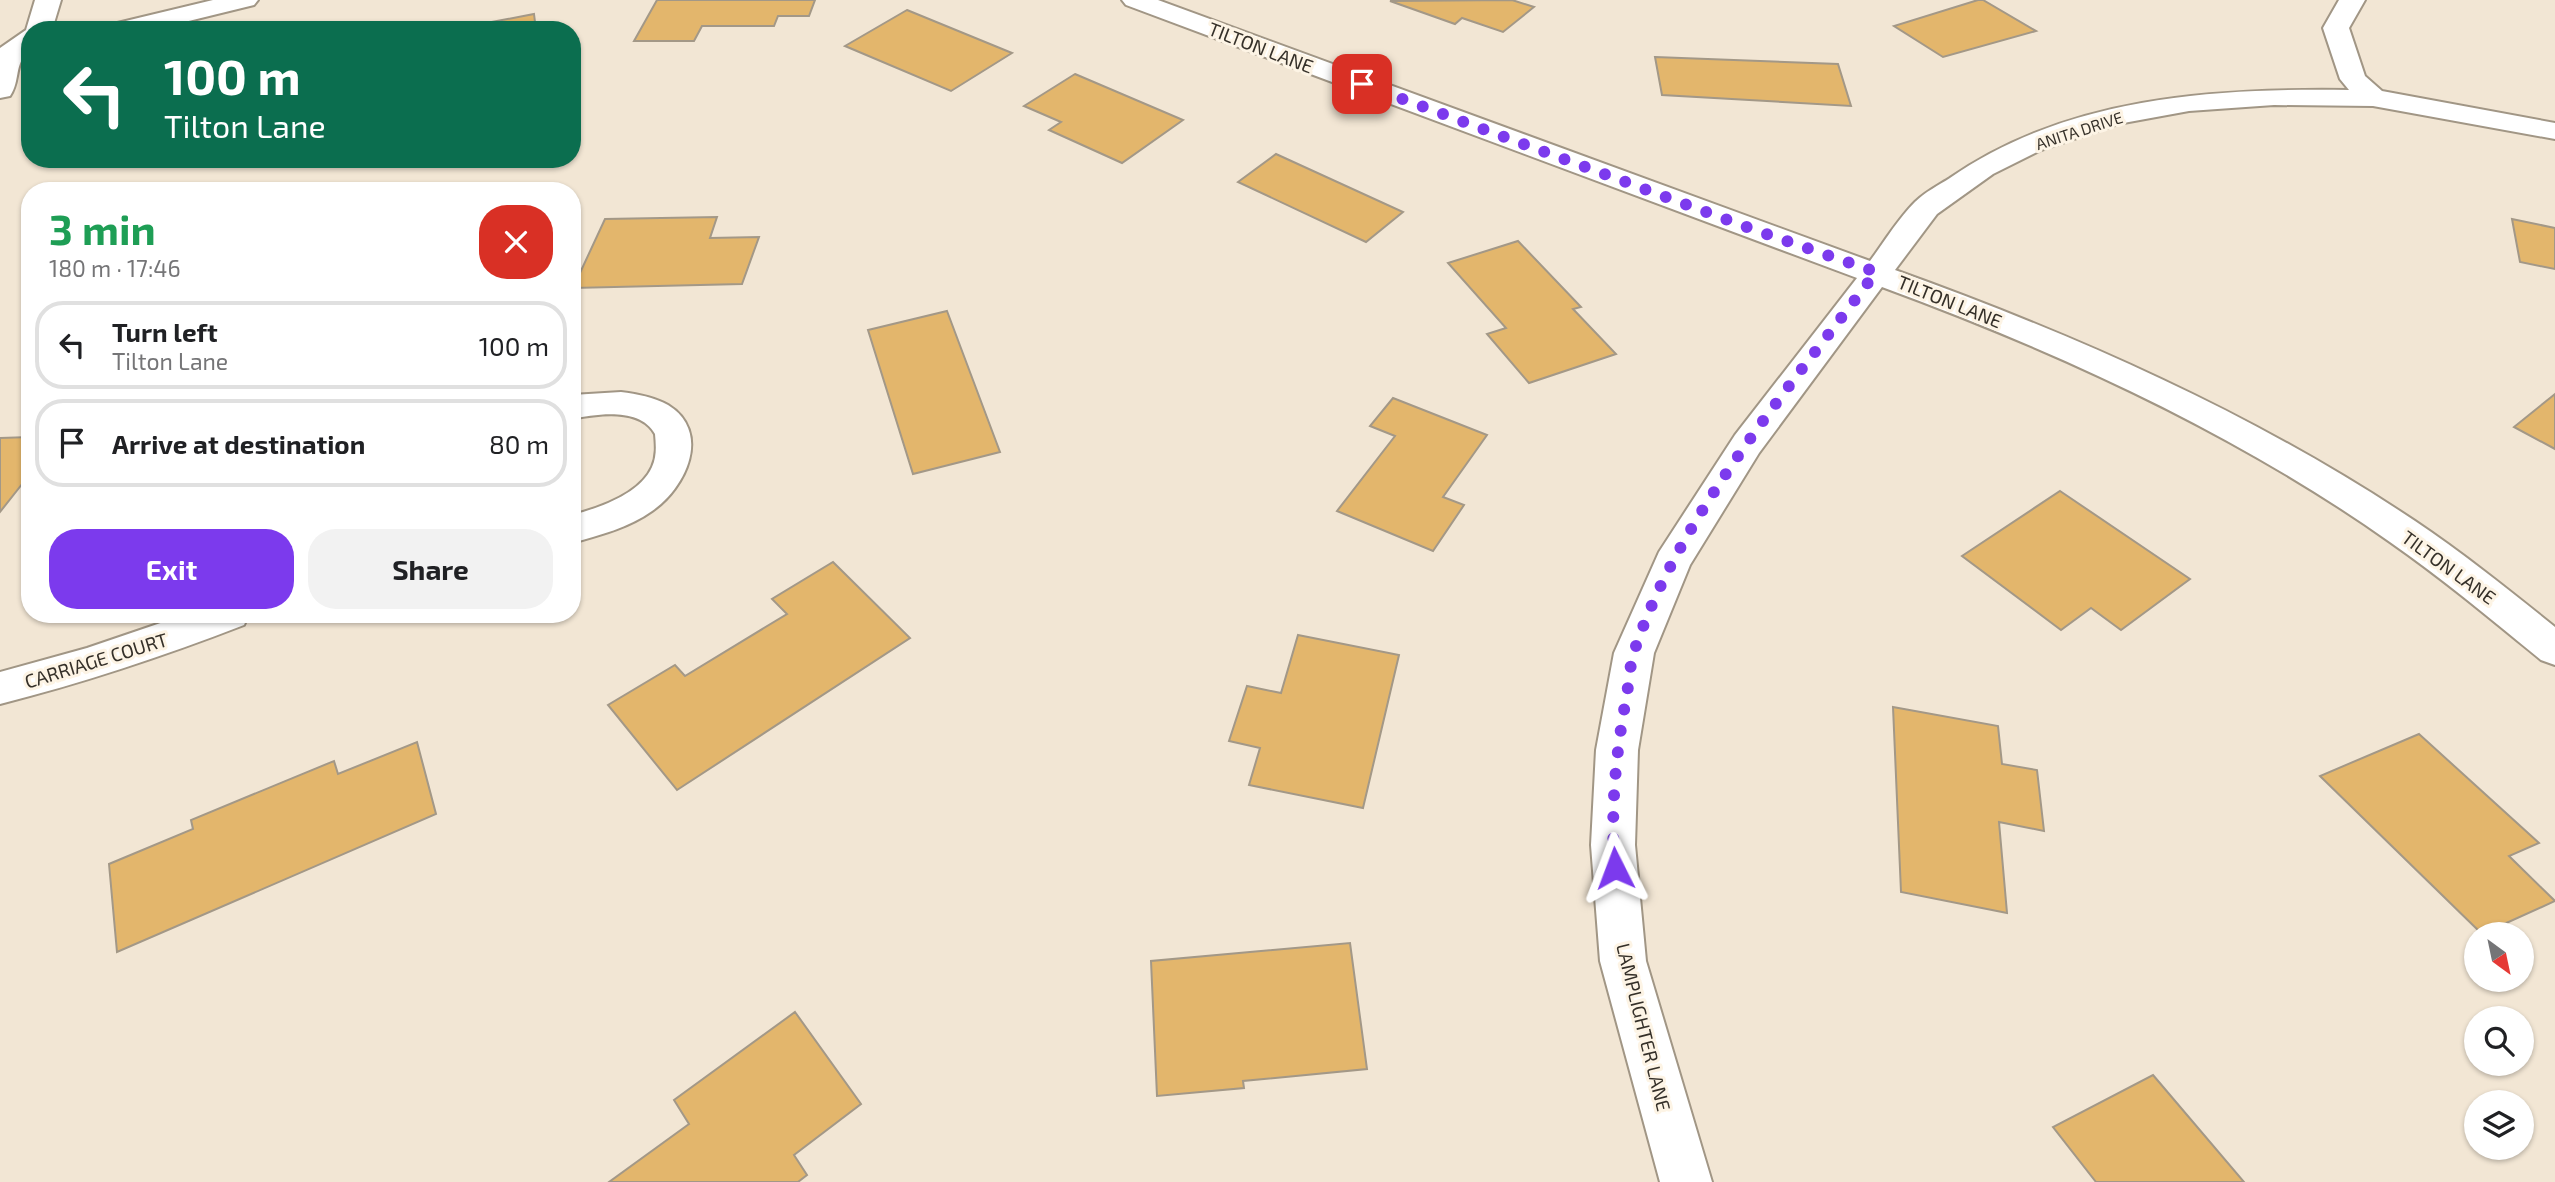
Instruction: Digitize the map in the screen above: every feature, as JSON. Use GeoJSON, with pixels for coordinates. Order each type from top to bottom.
{"type":"FeatureCollection","features":[{"type":"Feature","properties":{"kind":"street"},"geometry":{"type":"LineString","coordinates":[[42,21],[48,0]]}},
{"type":"Feature","properties":{"kind":"street"},"geometry":{"type":"LineString","coordinates":[[156,21],[245,0]]}},
{"type":"Feature","properties":{"kind":"street","name":"TILTON LANE"},"geometry":{"type":"LineString","coordinates":[[1135,0],[1752,229],[1876,272],[2022,330],[2197,412],[2364,507],[2449,564],[2555,649]]}},
{"type":"Feature","properties":{"kind":"street"},"geometry":{"type":"LineString","coordinates":[[2348,7],[2336,28],[2353,79],[2372,98]]}},
{"type":"Feature","properties":{"kind":"street"},"geometry":{"type":"LineString","coordinates":[[0,90],[9,54]]}},
{"type":"Feature","properties":{"kind":"street","name":"ANITA DRIVE"},"geometry":{"type":"LineString","coordinates":[[1876,272],[1926,208],[1983,168],[2031,144],[2112,117],[2189,103],[2274,97],[2372,98],[2555,131]]}},
{"type":"Feature","properties":{"kind":"street","name":"LAMPLIGHTER LANE"},"geometry":{"type":"LineString","coordinates":[[1686,1182],[1623,961],[1613,845],[1617,750],[1634,653],[1672,562],[1692,530],[1747,444],[1876,272]]}},
{"type":"Feature","properties":{"kind":"street"},"geometry":{"type":"LineString","coordinates":[[581,406],[604,402],[631,404],[653,411],[668,424],[675,441],[673,463],[659,485],[635,505],[604,521],[581,527]]}},
{"type":"Feature","properties":{"kind":"street","name":"CARRIAGE COURT"},"geometry":{"type":"LineString","coordinates":[[0,688],[112,656],[205,623]]}},
{"type":"Feature","properties":{"kind":"building"},"geometry":{"type":"Polygon","coordinates":[[[657,0],[815,0],[809,16],[778,16],[774,26],[702,26],[694,41],[634,41],[657,0]]]}},
{"type":"Feature","properties":{"kind":"building"},"geometry":{"type":"Polygon","coordinates":[[[1512,0],[1534,7],[1503,32],[1462,18],[1455,24],[1390,1],[1512,0]]]}},
{"type":"Feature","properties":{"kind":"building"},"geometry":{"type":"Polygon","coordinates":[[[1983,0],[2036,31],[1943,57],[1894,26],[1983,0]]]}},
{"type":"Feature","properties":{"kind":"building"},"geometry":{"type":"Polygon","coordinates":[[[907,10],[1012,53],[951,91],[845,46],[907,10]]]}},
{"type":"Feature","properties":{"kind":"building"},"geometry":{"type":"Polygon","coordinates":[[[534,14],[535,21],[497,21],[534,14]]]}},
{"type":"Feature","properties":{"kind":"building"},"geometry":{"type":"Polygon","coordinates":[[[1655,57],[1838,64],[1851,106],[1662,95],[1655,57]]]}},
{"type":"Feature","properties":{"kind":"building"},"geometry":{"type":"Polygon","coordinates":[[[1075,74],[1183,120],[1122,163],[1049,130],[1061,122],[1024,106],[1075,74]]]}},
{"type":"Feature","properties":{"kind":"building"},"geometry":{"type":"Polygon","coordinates":[[[1276,154],[1403,212],[1366,242],[1238,182],[1276,154]]]}},
{"type":"Feature","properties":{"kind":"building"},"geometry":{"type":"Polygon","coordinates":[[[717,217],[710,238],[759,237],[742,284],[581,288],[581,271],[605,219],[717,217]]]}},
{"type":"Feature","properties":{"kind":"building"},"geometry":{"type":"Polygon","coordinates":[[[2512,219],[2555,228],[2555,269],[2520,262],[2512,219]]]}},
{"type":"Feature","properties":{"kind":"building"},"geometry":{"type":"Polygon","coordinates":[[[1518,241],[1581,307],[1573,309],[1616,354],[1529,383],[1487,334],[1506,328],[1448,263],[1518,241]]]}},
{"type":"Feature","properties":{"kind":"building"},"geometry":{"type":"Polygon","coordinates":[[[947,311],[1000,452],[913,474],[868,330],[947,311]]]}},
{"type":"Feature","properties":{"kind":"building"},"geometry":{"type":"Polygon","coordinates":[[[2555,394],[2555,449],[2514,427],[2555,394]]]}},
{"type":"Feature","properties":{"kind":"building"},"geometry":{"type":"Polygon","coordinates":[[[1393,398],[1487,435],[1443,497],[1464,505],[1433,551],[1337,511],[1395,436],[1370,426],[1393,398]]]}},
{"type":"Feature","properties":{"kind":"building"},"geometry":{"type":"Polygon","coordinates":[[[21,437],[21,485],[0,512],[0,438],[21,437]]]}},
{"type":"Feature","properties":{"kind":"building"},"geometry":{"type":"Polygon","coordinates":[[[2060,491],[2190,579],[2121,630],[2091,608],[2061,630],[1962,556],[2060,491]]]}},
{"type":"Feature","properties":{"kind":"building"},"geometry":{"type":"Polygon","coordinates":[[[833,562],[910,638],[677,790],[608,705],[675,665],[685,676],[787,614],[772,599],[833,562]]]}},
{"type":"Feature","properties":{"kind":"building"},"geometry":{"type":"Polygon","coordinates":[[[1298,635],[1399,655],[1363,808],[1249,785],[1260,748],[1229,741],[1247,686],[1281,693],[1298,635]]]}},
{"type":"Feature","properties":{"kind":"building"},"geometry":{"type":"Polygon","coordinates":[[[1893,707],[1998,726],[2002,764],[2037,770],[2044,831],[1999,822],[2007,913],[1901,892],[1893,707]]]}},
{"type":"Feature","properties":{"kind":"building"},"geometry":{"type":"Polygon","coordinates":[[[2419,734],[2539,843],[2509,856],[2555,901],[2509,922],[2470,922],[2320,776],[2419,734]]]}},
{"type":"Feature","properties":{"kind":"building"},"geometry":{"type":"Polygon","coordinates":[[[417,742],[436,814],[117,952],[109,864],[193,829],[191,820],[334,761],[338,774],[417,742]]]}},
{"type":"Feature","properties":{"kind":"building"},"geometry":{"type":"Polygon","coordinates":[[[1350,943],[1367,1069],[1243,1081],[1244,1088],[1157,1096],[1151,961],[1350,943]]]}},
{"type":"Feature","properties":{"kind":"building"},"geometry":{"type":"Polygon","coordinates":[[[795,1012],[861,1104],[794,1155],[807,1175],[798,1182],[609,1182],[689,1124],[674,1100],[795,1012]]]}},
{"type":"Feature","properties":{"kind":"building"},"geometry":{"type":"Polygon","coordinates":[[[2153,1075],[2244,1182],[2096,1182],[2053,1127],[2153,1075]]]}},
{"type":"Feature","properties":{"kind":"route"},"geometry":{"type":"LineString","coordinates":[[1362,84],[1752,229],[1876,272],[1747,444],[1672,562],[1634,653],[1617,750],[1613,845],[1615,868]]}}]}
